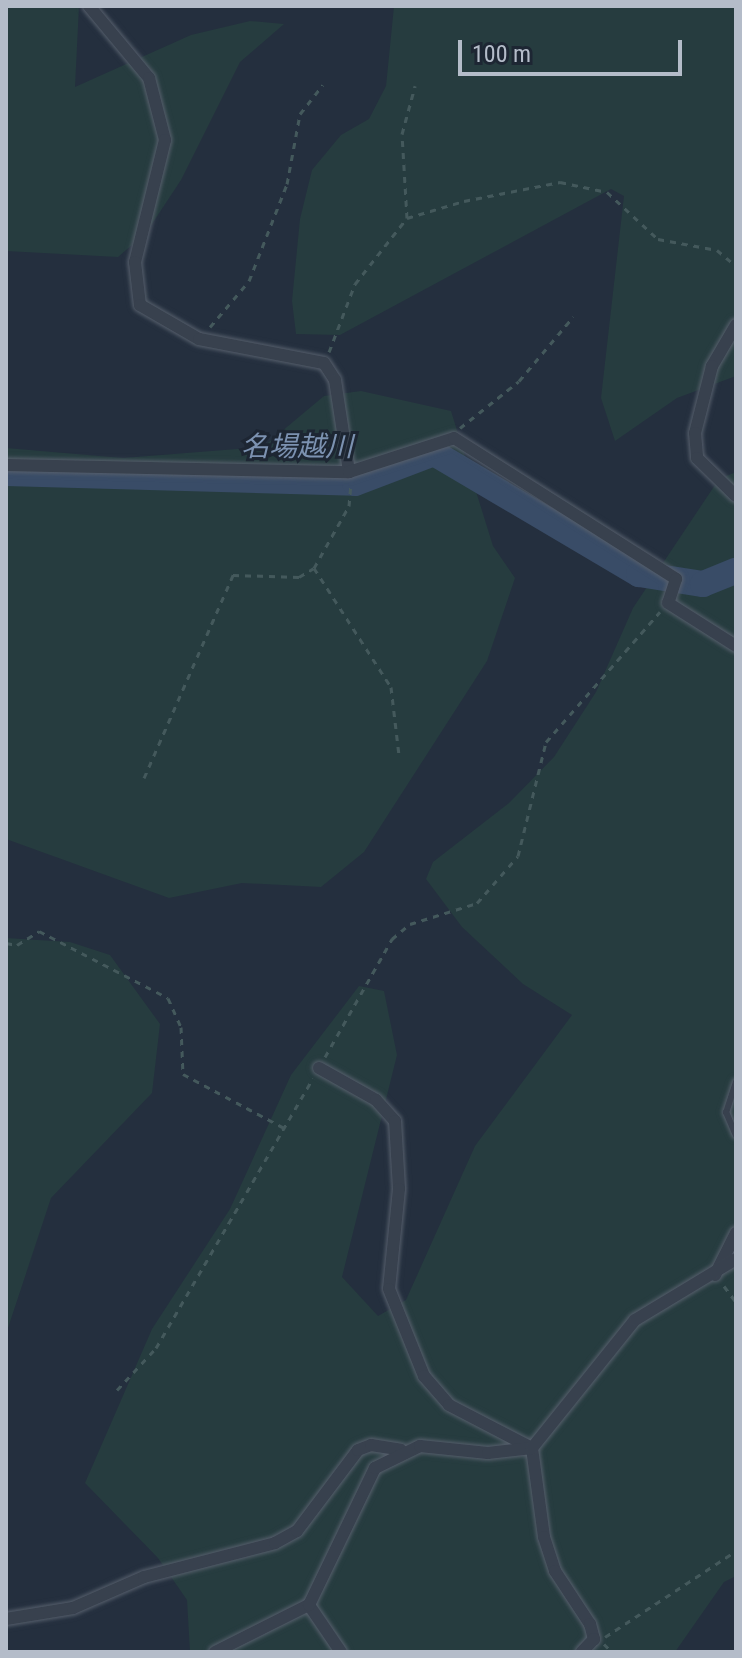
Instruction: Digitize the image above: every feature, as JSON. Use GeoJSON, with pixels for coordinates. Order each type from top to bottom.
{"type":"FeatureCollection","features":[{"type":"Feature","properties":{"kind":"street"},"geometry":{"type":"LineString","coordinates":[[89,6],[142,66],[165,140],[141,230],[135,292],[149,315],[199,339],[324,363],[335,380],[349,472]]}},
{"type":"Feature","properties":{"kind":"street"},"geometry":{"type":"LineString","coordinates":[[736,325],[712,366],[695,433],[697,458],[736,496]]}},
{"type":"Feature","properties":{"kind":"street"},"geometry":{"type":"LineString","coordinates":[[6,465],[349,472],[454,438],[676,579],[672,597],[736,646]]}},
{"type":"Feature","properties":{"kind":"street"},"geometry":{"type":"LineString","coordinates":[[319,1068],[376,1100],[395,1121],[399,1189],[389,1289],[424,1376],[449,1405],[532,1448]]}},
{"type":"Feature","properties":{"kind":"street"},"geometry":{"type":"LineString","coordinates":[[715,1275],[735,1233]]}},
{"type":"Feature","properties":{"kind":"street"},"geometry":{"type":"LineString","coordinates":[[582,1652],[594,1639],[544,1537],[532,1448],[610,1343],[635,1320],[715,1275],[736,1259]]}},
{"type":"Feature","properties":{"kind":"street"},"geometry":{"type":"LineString","coordinates":[[6,1619],[73,1608],[144,1577],[275,1543],[297,1531],[358,1450],[371,1445],[401,1450],[532,1448]]}},
{"type":"Feature","properties":{"kind":"street"},"geometry":{"type":"LineString","coordinates":[[215,1652],[309,1605],[353,1502],[375,1468],[401,1450]]}},
{"type":"Feature","properties":{"kind":"street"},"geometry":{"type":"LineString","coordinates":[[309,1605],[341,1652]]}},
{"type":"Feature","properties":{"kind":"lane"},"geometry":{"type":"LineString","coordinates":[[736,1082],[726,1112],[736,1135]]}},
{"type":"Feature","properties":{"kind":"path"},"geometry":{"type":"LineString","coordinates":[[199,339],[249,281],[287,184],[300,114],[323,85]]}},
{"type":"Feature","properties":{"kind":"path"},"geometry":{"type":"LineString","coordinates":[[407,218],[402,134],[415,86]]}},
{"type":"Feature","properties":{"kind":"path"},"geometry":{"type":"LineString","coordinates":[[324,363],[355,284],[407,218],[560,182],[607,192],[658,239],[717,250],[736,266]]}},
{"type":"Feature","properties":{"kind":"path"},"geometry":{"type":"LineString","coordinates":[[454,438],[464,422],[519,381],[573,317]]}},
{"type":"Feature","properties":{"kind":"path"},"geometry":{"type":"LineString","coordinates":[[144,778],[233,575],[299,577],[314,568],[352,490]]}},
{"type":"Feature","properties":{"kind":"path"},"geometry":{"type":"LineString","coordinates":[[314,568],[391,687],[399,755]]}},
{"type":"Feature","properties":{"kind":"path"},"geometry":{"type":"LineString","coordinates":[[117,1390],[156,1348],[392,939],[410,924],[477,903],[518,856],[546,742],[672,597]]}},
{"type":"Feature","properties":{"kind":"path"},"geometry":{"type":"LineString","coordinates":[[6,943],[17,945],[39,931],[168,998],[181,1027],[183,1074],[284,1128]]}},
{"type":"Feature","properties":{"kind":"path"},"geometry":{"type":"LineString","coordinates":[[715,1275],[736,1302]]}},
{"type":"Feature","properties":{"kind":"path"},"geometry":{"type":"LineString","coordinates":[[594,1639],[736,1551]]}},
{"type":"Feature","properties":{"kind":"green space"},"geometry":{"type":"Polygon","coordinates":[[[6,6],[79,6],[75,87],[191,35],[250,21],[284,24],[240,62],[181,180],[146,233],[118,257],[6,251],[6,6]]]}},
{"type":"Feature","properties":{"kind":"green space"},"geometry":{"type":"Polygon","coordinates":[[[394,6],[736,6],[736,376],[677,398],[615,441],[601,398],[624,196],[611,189],[340,335],[296,334],[292,301],[300,219],[312,170],[341,135],[369,119],[386,86],[394,6]]]}},
{"type":"Feature","properties":{"kind":"green space"},"geometry":{"type":"Polygon","coordinates":[[[361,391],[451,411],[493,546],[515,578],[487,661],[364,852],[321,887],[242,883],[169,898],[6,839],[6,448],[123,458],[263,447],[324,396],[361,391]]]}},
{"type":"Feature","properties":{"kind":"green space"},"geometry":{"type":"Polygon","coordinates":[[[736,472],[736,1576],[724,1582],[675,1652],[190,1652],[187,1600],[158,1558],[85,1483],[152,1329],[230,1209],[291,1075],[359,986],[384,991],[397,1055],[342,1277],[378,1316],[406,1300],[475,1146],[572,1015],[523,984],[462,927],[426,879],[433,862],[509,803],[554,757],[596,692],[633,608],[719,479],[736,472]]]}},
{"type":"Feature","properties":{"kind":"green space"},"geometry":{"type":"Polygon","coordinates":[[[6,938],[70,942],[110,955],[160,1024],[152,1093],[51,1198],[6,1334],[6,938]]]}},
{"type":"Feature","properties":{"kind":"waterway","name":"名場越川"},"geometry":{"type":"LineString","coordinates":[[6,473],[355,483],[434,453],[639,574],[703,584],[736,571]]}}]}
